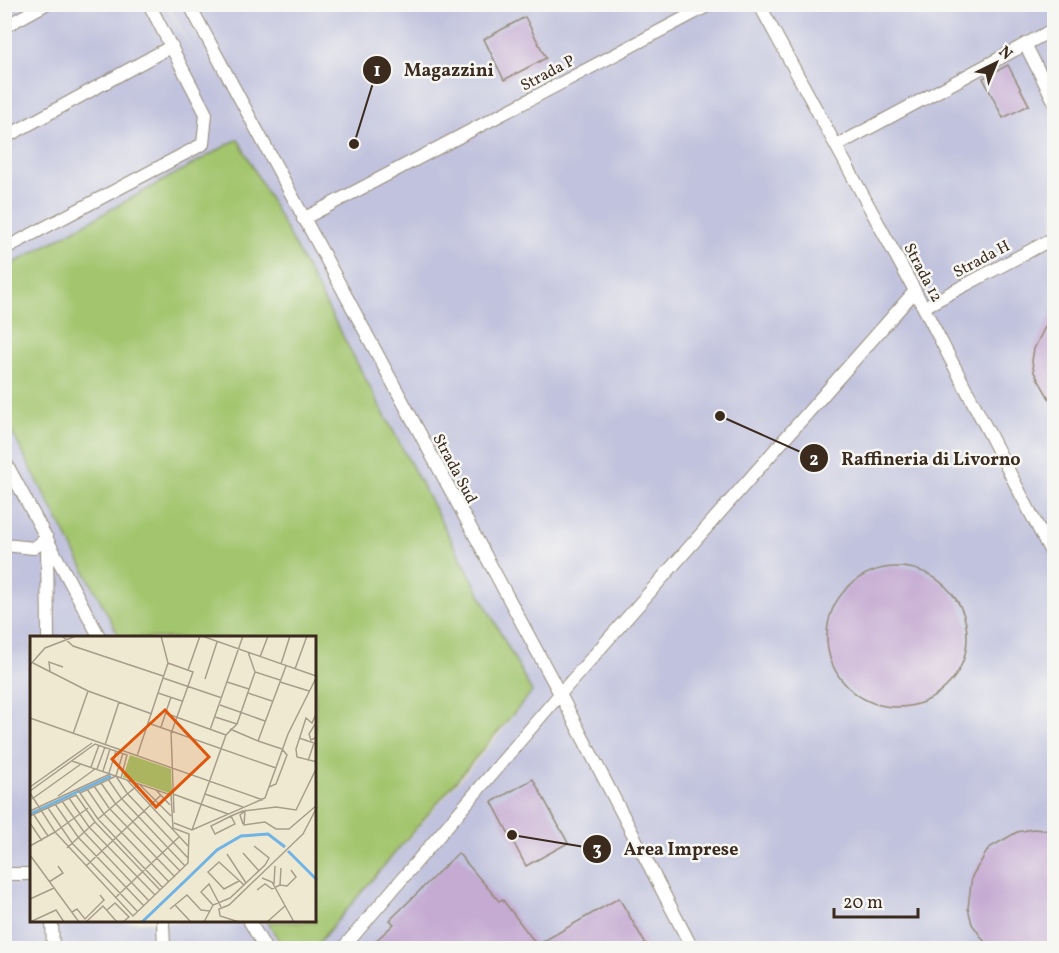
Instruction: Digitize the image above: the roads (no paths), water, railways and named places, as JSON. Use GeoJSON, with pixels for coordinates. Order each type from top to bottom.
{"type":"FeatureCollection","features":[{"type":"Feature","properties":{"kind":"lane"},"geometry":{"type":"LineString","coordinates":[[4,27],[46,4]]}},
{"type":"Feature","properties":{"kind":"lane"},"geometry":{"type":"LineString","coordinates":[[4,249],[203,144],[206,114],[149,4]]}},
{"type":"Feature","properties":{"kind":"lane","name":"Strada Sud"},"geometry":{"type":"LineString","coordinates":[[189,4],[560,694],[692,948]]}},
{"type":"Feature","properties":{"kind":"lane","name":"Strada P"},"geometry":{"type":"LineString","coordinates":[[303,219],[711,4]]}},
{"type":"Feature","properties":{"kind":"lane","name":"Strada 12"},"geometry":{"type":"LineString","coordinates":[[759,4],[924,307],[1054,558]]}},
{"type":"Feature","properties":{"kind":"lane"},"geometry":{"type":"LineString","coordinates":[[836,146],[1054,29]]}},
{"type":"Feature","properties":{"kind":"lane"},"geometry":{"type":"LineString","coordinates":[[1025,45],[1054,101]]}},
{"type":"Feature","properties":{"kind":"lane"},"geometry":{"type":"LineString","coordinates":[[4,138],[172,46]]}},
{"type":"Feature","properties":{"kind":"lane","name":"Strada H"},"geometry":{"type":"LineString","coordinates":[[924,307],[1054,238]]}},
{"type":"Feature","properties":{"kind":"lane"},"geometry":{"type":"LineString","coordinates":[[343,948],[560,694],[915,291]]}},
{"type":"Feature","properties":{"kind":"lane"},"geometry":{"type":"LineString","coordinates":[[4,459],[99,636]]}},
{"type":"Feature","properties":{"kind":"lane"},"geometry":{"type":"LineString","coordinates":[[4,545],[34,548],[47,538]]}},
{"type":"Feature","properties":{"kind":"lane"},"geometry":{"type":"LineString","coordinates":[[47,538],[48,636]]}},
{"type":"Feature","properties":{"kind":"lane"},"geometry":{"type":"LineString","coordinates":[[4,874],[30,874]]}},
{"type":"Feature","properties":{"kind":"lane"},"geometry":{"type":"LineString","coordinates":[[52,923],[53,948]]}},
{"type":"Feature","properties":{"kind":"lane"},"geometry":{"type":"LineString","coordinates":[[163,923],[164,948]]}},
{"type":"Feature","properties":{"kind":"lane"},"geometry":{"type":"LineString","coordinates":[[251,923],[264,948]]}},
{"type":"Feature","properties":{"kind":"place","name":"Magazzini"},"geometry":{"type":"Point","coordinates":[354,144]}},
{"type":"Feature","properties":{"kind":"place","name":"Raffineria di Livorno"},"geometry":{"type":"Point","coordinates":[720,416]}},
{"type":"Feature","properties":{"kind":"place","name":"Area Imprese"},"geometry":{"type":"Point","coordinates":[512,835]}}]}
